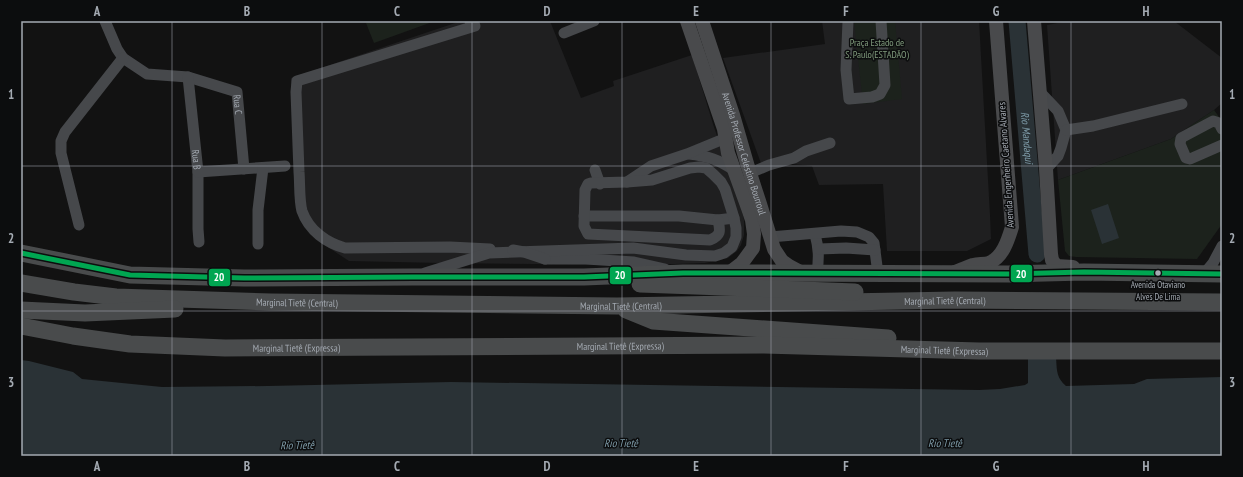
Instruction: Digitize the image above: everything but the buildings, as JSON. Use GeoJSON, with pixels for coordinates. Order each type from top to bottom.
{"type":"FeatureCollection","features":[{"type":"Feature","properties":{"kind":"highway"},"geometry":{"type":"LineString","coordinates":[[21,253],[130,275]]}},
{"type":"Feature","properties":{"kind":"highway"},"geometry":{"type":"LineString","coordinates":[[21,265],[74,273],[244,278],[584,277],[683,273],[1011,274],[1084,272],[1222,274]]}},
{"type":"Feature","properties":{"kind":"highway"},"geometry":{"type":"LineString","coordinates":[[584,277],[647,285],[842,291],[955,300]]}},
{"type":"Feature","properties":{"kind":"highway","name":"Marginal Tietê (Central)"},"geometry":{"type":"LineString","coordinates":[[21,283],[116,297],[271,302],[617,306],[955,300],[1222,302]]}},
{"type":"Feature","properties":{"kind":"highway"},"geometry":{"type":"LineString","coordinates":[[21,310],[85,313],[213,307],[271,302]]}},
{"type":"Feature","properties":{"kind":"highway"},"geometry":{"type":"LineString","coordinates":[[617,306],[653,320],[960,343],[979,351]]}},
{"type":"Feature","properties":{"kind":"highway","name":"Marginal Tietê (Expressa)"},"geometry":{"type":"LineString","coordinates":[[21,326],[73,336],[130,344],[225,348],[764,345],[979,351],[1222,351]]}},
{"type":"Feature","properties":{"kind":"main road","name":"Avenida Professor Celestino Bourroul"},"geometry":{"type":"LineString","coordinates":[[687,21],[726,138],[772,243],[782,261],[789,266],[810,273]]}},
{"type":"Feature","properties":{"kind":"main road","name":"Avenida Professor Celestino Bourroul"},"geometry":{"type":"LineString","coordinates":[[702,21],[740,136],[738,165],[752,220],[754,234],[753,248]]}},
{"type":"Feature","properties":{"kind":"main road","name":"Avenida Engenheiro Caetano Alvares"},"geometry":{"type":"LineString","coordinates":[[953,273],[973,265],[988,263],[1000,255],[1008,240],[1012,227],[996,21]]}},
{"type":"Feature","properties":{"kind":"main road"},"geometry":{"type":"LineString","coordinates":[[1034,21],[1052,260],[1056,266],[1073,267],[1084,272]]}},
{"type":"Feature","properties":{"kind":"main road"},"geometry":{"type":"LineString","coordinates":[[726,138],[733,115]]}},
{"type":"Feature","properties":{"kind":"main road"},"geometry":{"type":"LineString","coordinates":[[738,165],[733,143],[740,136]]}},
{"type":"Feature","properties":{"kind":"main road"},"geometry":{"type":"LineString","coordinates":[[729,273],[742,263],[753,248],[765,254],[768,253],[772,243]]}},
{"type":"Feature","properties":{"kind":"street"},"geometry":{"type":"LineString","coordinates":[[105,21],[117,49],[123,58],[147,74],[188,77]]}},
{"type":"Feature","properties":{"kind":"street"},"geometry":{"type":"LineString","coordinates":[[470,21],[475,26],[297,81],[296,92],[302,210],[313,229],[322,238],[334,245],[345,248],[450,247],[513,250],[545,259],[586,259],[634,262],[683,273]]}},
{"type":"Feature","properties":{"kind":"street"},"geometry":{"type":"LineString","coordinates":[[564,33],[594,21]]}},
{"type":"Feature","properties":{"kind":"street"},"geometry":{"type":"LineString","coordinates":[[848,21],[846,58],[849,99],[872,97],[880,94],[885,84],[882,21]]}},
{"type":"Feature","properties":{"kind":"street"},"geometry":{"type":"LineString","coordinates":[[80,225],[61,153],[62,141],[65,132],[123,58]]}},
{"type":"Feature","properties":{"kind":"street","name":"Rua C"},"geometry":{"type":"LineString","coordinates":[[188,77],[236,92],[244,169]]}},
{"type":"Feature","properties":{"kind":"street","name":"Rua B"},"geometry":{"type":"LineString","coordinates":[[188,77],[198,172],[199,242]]}},
{"type":"Feature","properties":{"kind":"street"},"geometry":{"type":"LineString","coordinates":[[1040,92],[1058,111],[1066,130],[1058,156],[1046,169]]}},
{"type":"Feature","properties":{"kind":"street"},"geometry":{"type":"LineString","coordinates":[[1066,130],[1093,126],[1182,104]]}},
{"type":"Feature","properties":{"kind":"street"},"geometry":{"type":"LineString","coordinates":[[1222,129],[1219,123],[1213,121],[1181,138],[1180,144],[1186,158],[1190,159],[1222,144]]}},
{"type":"Feature","properties":{"kind":"street"},"geometry":{"type":"LineString","coordinates":[[627,182],[652,166],[726,138]]}},
{"type":"Feature","properties":{"kind":"street"},"geometry":{"type":"LineString","coordinates":[[687,154],[709,157],[724,164],[769,165],[794,158],[806,151],[830,142]]}},
{"type":"Feature","properties":{"kind":"street"},"geometry":{"type":"LineString","coordinates":[[198,172],[285,166]]}},
{"type":"Feature","properties":{"kind":"street"},"geometry":{"type":"LineString","coordinates":[[258,244],[258,210],[264,168]]}},
{"type":"Feature","properties":{"kind":"street"},"geometry":{"type":"LineString","coordinates":[[413,277],[489,253],[633,248],[686,255],[715,256],[732,247],[736,237],[733,214],[721,182],[706,168],[690,168],[652,180],[588,184],[585,190],[584,226],[588,234],[710,240],[719,235],[720,230],[718,220]]}},
{"type":"Feature","properties":{"kind":"street"},"geometry":{"type":"LineString","coordinates":[[595,170],[600,184]]}},
{"type":"Feature","properties":{"kind":"street"},"geometry":{"type":"LineString","coordinates":[[697,213],[733,214]]}},
{"type":"Feature","properties":{"kind":"street"},"geometry":{"type":"LineString","coordinates":[[584,216],[672,216],[718,220],[733,214]]}},
{"type":"Feature","properties":{"kind":"street"},"geometry":{"type":"LineString","coordinates":[[772,243],[815,234],[841,231],[857,232],[869,237],[874,243],[878,274]]}},
{"type":"Feature","properties":{"kind":"street"},"geometry":{"type":"LineString","coordinates":[[810,273],[818,264],[819,249],[815,234]]}},
{"type":"Feature","properties":{"kind":"street"},"geometry":{"type":"LineString","coordinates":[[1204,274],[1213,263],[1222,246]]}},
{"type":"Feature","properties":{"kind":"street"},"geometry":{"type":"LineString","coordinates":[[819,249],[846,248],[876,250]]}},
{"type":"Feature","properties":{"kind":"shaded area"},"geometry":{"type":"Polygon","coordinates":[[[461,21],[550,21],[581,98],[614,86],[613,81],[692,55],[742,210],[744,235],[741,245],[737,251],[728,258],[705,263],[640,265],[441,263],[349,261],[323,244],[302,223],[296,210],[291,78],[461,21]]]}},
{"type":"Feature","properties":{"kind":"shaded area"},"geometry":{"type":"Polygon","coordinates":[[[822,21],[979,21],[991,239],[967,251],[887,251],[883,184],[819,185],[812,166],[792,164],[763,169],[723,58],[825,44],[822,21]]]}},
{"type":"Feature","properties":{"kind":"shaded area"},"geometry":{"type":"Polygon","coordinates":[[[1068,21],[1174,21],[1222,58],[1222,103],[1171,139],[1058,180],[1047,25],[1068,21]]]}},
{"type":"Feature","properties":{"kind":"green space"},"geometry":{"type":"Polygon","coordinates":[[[372,21],[435,21],[374,43],[366,23],[372,21]]]}},
{"type":"Feature","properties":{"kind":"green space","name":"Praça Estado de S. Paulo(ESTADÃO)"},"geometry":{"type":"Polygon","coordinates":[[[854,21],[895,21],[902,99],[863,104],[854,21]]]}},
{"type":"Feature","properties":{"kind":"green space"},"geometry":{"type":"Polygon","coordinates":[[[1214,110],[1222,121],[1222,224],[1197,259],[1069,256],[1065,251],[1058,180],[1171,139],[1214,110]]]}},
{"type":"Feature","properties":{"kind":"water"},"geometry":{"type":"Polygon","coordinates":[[[1108,204],[1119,238],[1102,244],[1091,210],[1108,204]]]}},
{"type":"Feature","properties":{"kind":"water","name":"Rio Tietê"},"geometry":{"type":"Polygon","coordinates":[[[1056,357],[1057,370],[1060,380],[1066,386],[1134,384],[1147,379],[1222,377],[1222,456],[21,456],[21,360],[73,372],[82,379],[162,387],[451,382],[979,390],[1000,389],[1025,385],[1028,383],[1028,358],[1056,357]]]}},
{"type":"Feature","properties":{"kind":"waterway","name":"Rio Mandaqui"},"geometry":{"type":"LineString","coordinates":[[1017,21],[1037,254]]}},
{"type":"Feature","properties":{"kind":"transit line","name":"20"},"geometry":{"type":"LineString","coordinates":[[21,253],[130,275],[244,278],[584,277],[683,273],[1011,274],[1084,272],[1222,274]]}},
{"type":"Feature","properties":{"kind":"place","name":"Avenida Otaviano Alves De Lima"},"geometry":{"type":"Point","coordinates":[1158,273]}}]}
